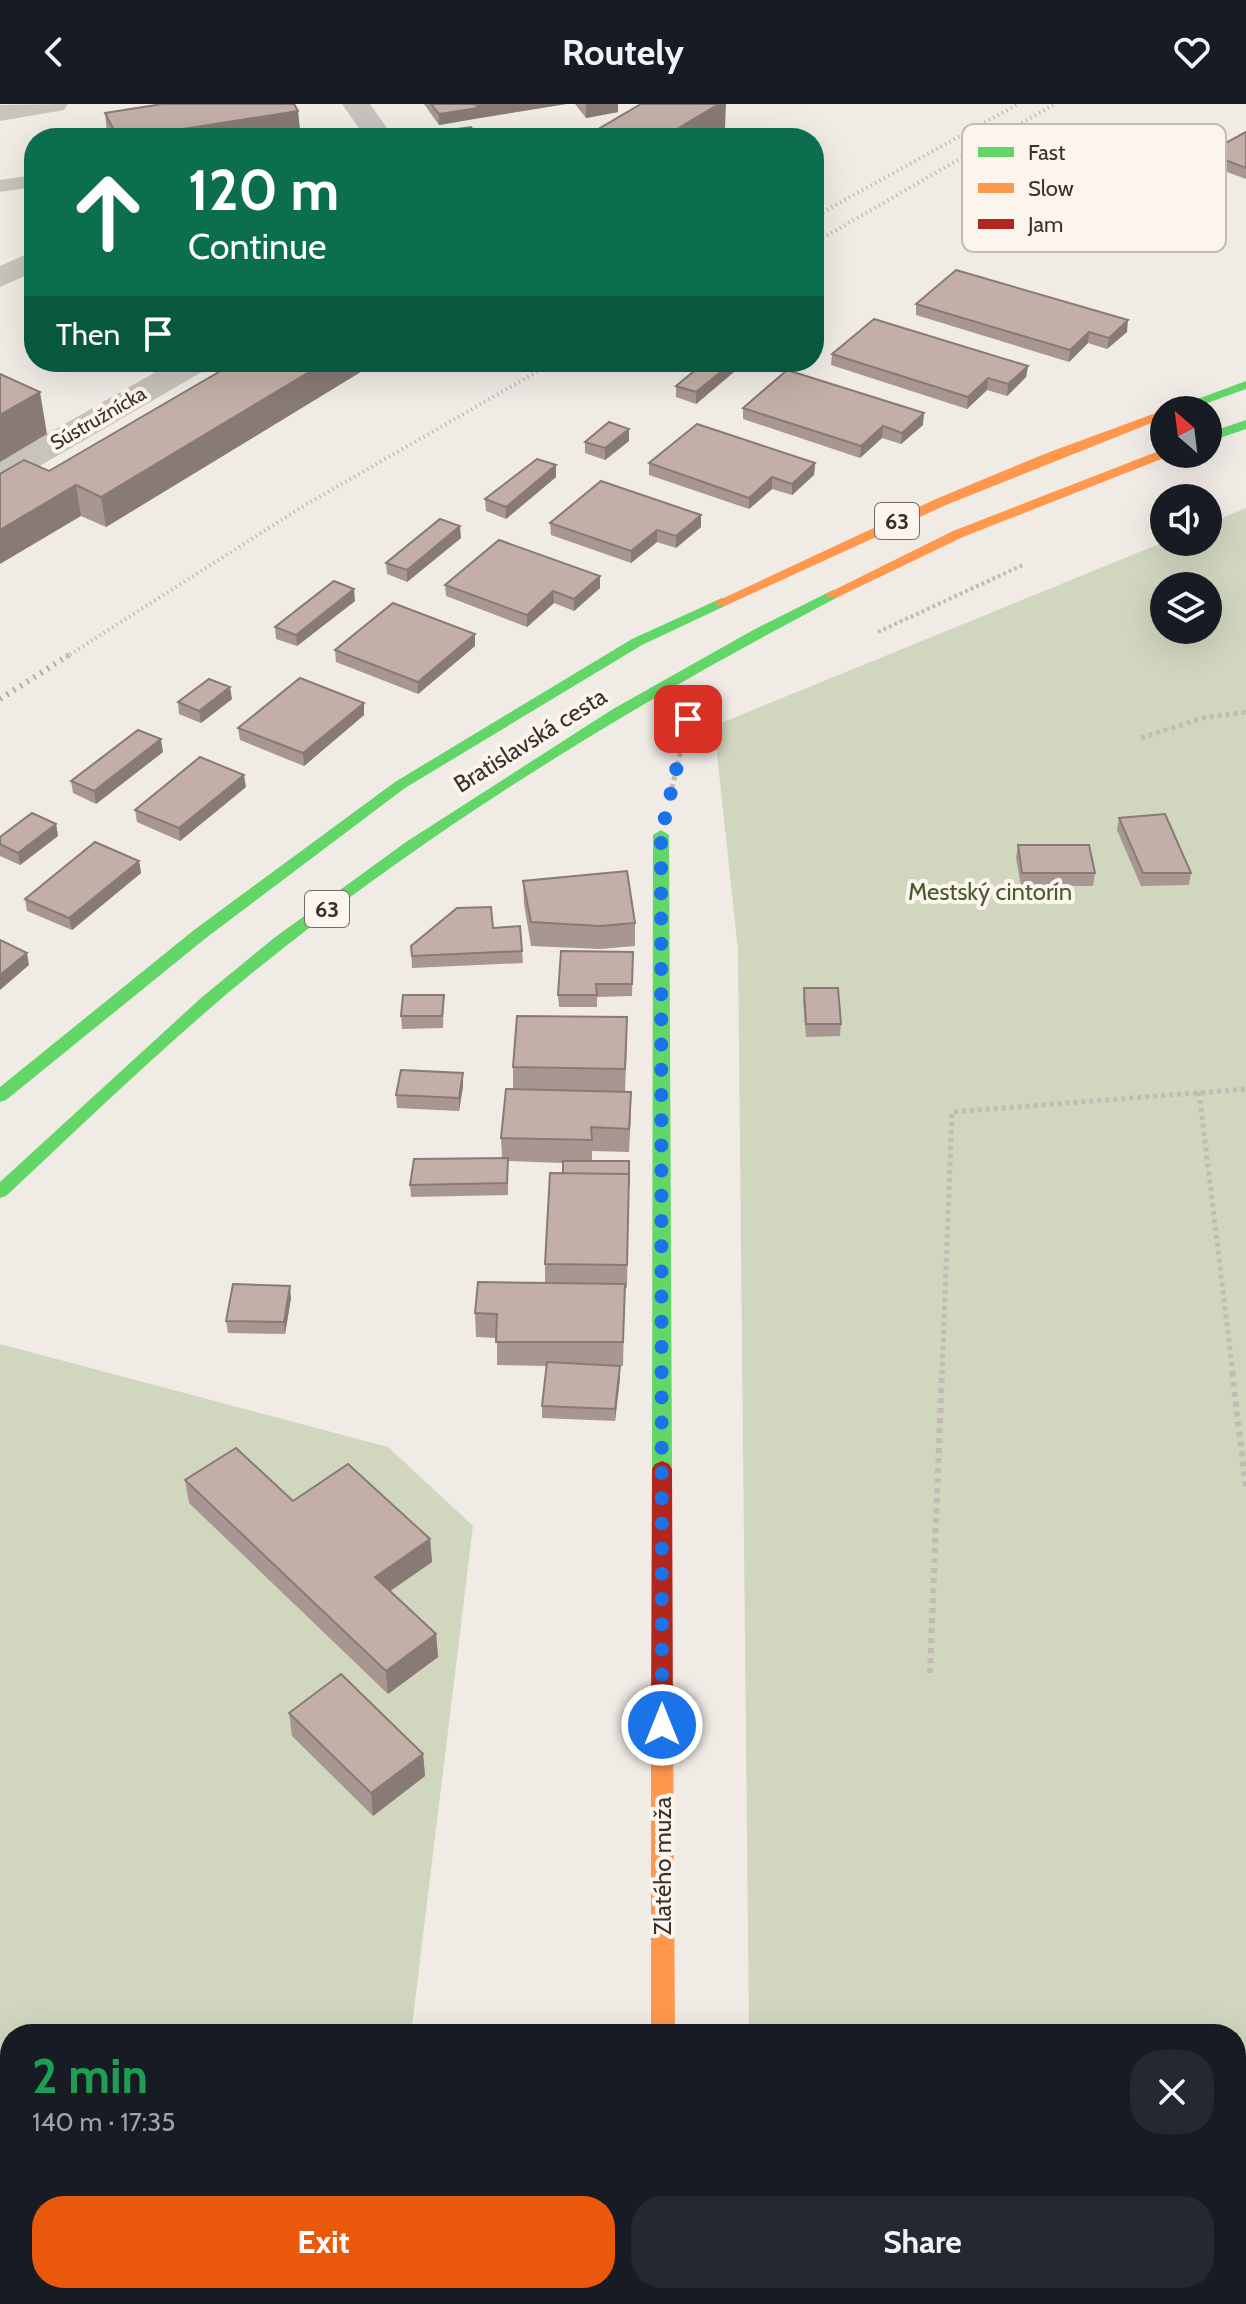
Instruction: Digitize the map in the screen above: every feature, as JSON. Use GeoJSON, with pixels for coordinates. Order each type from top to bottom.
{"type":"FeatureCollection","features":[{"type":"Feature","properties":{"kind":"main road"},"geometry":{"type":"LineString","coordinates":[[1215,396],[1246,385]]}},
{"type":"Feature","properties":{"kind":"main road","name":"Bratislavská cesta"},"geometry":{"type":"LineString","coordinates":[[0,1096],[200,934],[400,785],[637,642],[868,533],[1073,446],[1150,419]]}},
{"type":"Feature","properties":{"kind":"main road"},"geometry":{"type":"LineString","coordinates":[[1222,433],[1246,424]]}},
{"type":"Feature","properties":{"kind":"main road","name":"Bratislavská cesta"},"geometry":{"type":"LineString","coordinates":[[0,1192],[69,1127],[267,953],[478,799],[687,670],[893,564],[1150,458]]}},
{"type":"Feature","properties":{"kind":"main road","name":"Zlatého muža"},"geometry":{"type":"LineString","coordinates":[[661,835],[663,2024]]}},
{"type":"Feature","properties":{"kind":"street"},"geometry":{"type":"LineString","coordinates":[[356,104],[373,128]]}},
{"type":"Feature","properties":{"kind":"street"},"geometry":{"type":"LineString","coordinates":[[0,113],[53,113]]}},
{"type":"Feature","properties":{"kind":"street"},"geometry":{"type":"LineString","coordinates":[[0,278],[24,265]]}},
{"type":"Feature","properties":{"kind":"street","name":"Sústružnícka"},"geometry":{"type":"LineString","coordinates":[[0,475],[179,372]]}},
{"type":"Feature","properties":{"kind":"lane"},"geometry":{"type":"LineString","coordinates":[[0,186],[24,182]]}},
{"type":"Feature","properties":{"kind":"path"},"geometry":{"type":"LineString","coordinates":[[876,633],[1034,560]]}},
{"type":"Feature","properties":{"kind":"path"},"geometry":{"type":"LineString","coordinates":[[1141,738],[1202,718],[1246,712]]}},
{"type":"Feature","properties":{"kind":"path"},"geometry":{"type":"LineString","coordinates":[[661,835],[688,719]]}},
{"type":"Feature","properties":{"kind":"path"},"geometry":{"type":"LineString","coordinates":[[930,1673],[952,1112],[1246,1089]]}},
{"type":"Feature","properties":{"kind":"path"},"geometry":{"type":"LineString","coordinates":[[1199,1092],[1246,1488]]}},
{"type":"Feature","properties":{"kind":"green space","name":"Mestský cintorín"},"geometry":{"type":"Polygon","coordinates":[[[1246,508],[1246,2024],[749,2024],[738,950],[714,726],[1150,548],[1150,556],[1222,556],[1222,518],[1246,508]]]}},
{"type":"Feature","properties":{"kind":"green space"},"geometry":{"type":"Polygon","coordinates":[[[0,1344],[388,1447],[473,1526],[412,2024],[0,2024],[0,1344]]]}},
{"type":"Feature","properties":{"kind":"building"},"geometry":{"type":"Polygon","coordinates":[[[162,104],[294,104],[298,111],[190,128],[113,128],[105,113],[162,104]]]}},
{"type":"Feature","properties":{"kind":"building"},"geometry":{"type":"Polygon","coordinates":[[[431,104],[475,104],[478,108],[439,114],[431,104]]]}},
{"type":"Feature","properties":{"kind":"building"},"geometry":{"type":"Polygon","coordinates":[[[641,104],[719,104],[679,128],[600,128],[641,104]]]}},
{"type":"Feature","properties":{"kind":"building"},"geometry":{"type":"Polygon","coordinates":[[[1246,132],[1246,168],[1226,160],[1226,143],[1246,132]]]}},
{"type":"Feature","properties":{"kind":"building"},"geometry":{"type":"Polygon","coordinates":[[[956,270],[1128,320],[1109,338],[1089,332],[1070,350],[916,304],[956,270]]]}},
{"type":"Feature","properties":{"kind":"building"},"geometry":{"type":"Polygon","coordinates":[[[874,319],[1028,366],[1008,384],[988,378],[968,397],[832,354],[874,319]]]}},
{"type":"Feature","properties":{"kind":"building"},"geometry":{"type":"Polygon","coordinates":[[[219,372],[309,372],[101,497],[76,485],[0,530],[0,474],[24,460],[49,471],[219,372]]]}},
{"type":"Feature","properties":{"kind":"building"},"geometry":{"type":"Polygon","coordinates":[[[693,372],[721,372],[696,392],[676,386],[693,372]]]}},
{"type":"Feature","properties":{"kind":"building"},"geometry":{"type":"Polygon","coordinates":[[[785,372],[793,372],[924,413],[902,433],[883,426],[861,446],[743,408],[785,372]]]}},
{"type":"Feature","properties":{"kind":"building"},"geometry":{"type":"Polygon","coordinates":[[[0,374],[40,392],[0,415],[0,374]]]}},
{"type":"Feature","properties":{"kind":"building"},"geometry":{"type":"Polygon","coordinates":[[[609,422],[629,429],[605,448],[585,442],[609,422]]]}},
{"type":"Feature","properties":{"kind":"building"},"geometry":{"type":"Polygon","coordinates":[[[697,424],[815,463],[792,484],[772,477],[749,498],[649,463],[697,424]]]}},
{"type":"Feature","properties":{"kind":"building"},"geometry":{"type":"Polygon","coordinates":[[[537,459],[556,465],[506,507],[485,499],[537,459]]]}},
{"type":"Feature","properties":{"kind":"building"},"geometry":{"type":"Polygon","coordinates":[[[601,481],[701,515],[676,536],[657,530],[631,551],[550,523],[601,481]]]}},
{"type":"Feature","properties":{"kind":"building"},"geometry":{"type":"Polygon","coordinates":[[[440,519],[460,526],[407,570],[386,563],[440,519]]]}},
{"type":"Feature","properties":{"kind":"building"},"geometry":{"type":"Polygon","coordinates":[[[499,540],[600,576],[574,599],[553,591],[527,615],[445,585],[499,540]]]}},
{"type":"Feature","properties":{"kind":"building"},"geometry":{"type":"Polygon","coordinates":[[[334,581],[354,589],[296,635],[275,627],[334,581]]]}},
{"type":"Feature","properties":{"kind":"building"},"geometry":{"type":"Polygon","coordinates":[[[393,603],[475,634],[418,682],[335,650],[393,603]]]}},
{"type":"Feature","properties":{"kind":"building"},"geometry":{"type":"Polygon","coordinates":[[[300,678],[364,703],[303,753],[238,728],[300,678]]]}},
{"type":"Feature","properties":{"kind":"building"},"geometry":{"type":"Polygon","coordinates":[[[209,679],[230,687],[199,711],[178,702],[209,679]]]}},
{"type":"Feature","properties":{"kind":"building"},"geometry":{"type":"Polygon","coordinates":[[[138,730],[161,739],[94,791],[71,781],[138,730]]]}},
{"type":"Feature","properties":{"kind":"building"},"geometry":{"type":"Polygon","coordinates":[[[200,757],[244,775],[179,828],[135,810],[200,757]]]}},
{"type":"Feature","properties":{"kind":"building"},"geometry":{"type":"Polygon","coordinates":[[[32,813],[56,824],[18,853],[0,844],[0,837],[32,813]]]}},
{"type":"Feature","properties":{"kind":"building"},"geometry":{"type":"Polygon","coordinates":[[[1165,814],[1191,873],[1143,873],[1119,818],[1165,814]]]}},
{"type":"Feature","properties":{"kind":"building"},"geometry":{"type":"Polygon","coordinates":[[[95,842],[139,861],[69,918],[25,899],[95,842]]]}},
{"type":"Feature","properties":{"kind":"building"},"geometry":{"type":"Polygon","coordinates":[[[1018,845],[1089,845],[1095,873],[1022,873],[1018,845]]]}},
{"type":"Feature","properties":{"kind":"building"},"geometry":{"type":"Polygon","coordinates":[[[627,871],[635,923],[600,926],[531,922],[523,881],[627,871]]]}},
{"type":"Feature","properties":{"kind":"building"},"geometry":{"type":"Polygon","coordinates":[[[491,907],[493,928],[520,926],[522,951],[412,956],[411,946],[457,908],[491,907]]]}},
{"type":"Feature","properties":{"kind":"building"},"geometry":{"type":"Polygon","coordinates":[[[0,940],[27,953],[0,975],[0,940]]]}},
{"type":"Feature","properties":{"kind":"building"},"geometry":{"type":"Polygon","coordinates":[[[561,951],[633,952],[632,984],[596,984],[597,995],[558,995],[561,951]]]}},
{"type":"Feature","properties":{"kind":"building"},"geometry":{"type":"Polygon","coordinates":[[[804,988],[838,988],[841,1024],[806,1024],[804,988]]]}},
{"type":"Feature","properties":{"kind":"building"},"geometry":{"type":"Polygon","coordinates":[[[403,995],[444,995],[442,1016],[401,1016],[403,995]]]}},
{"type":"Feature","properties":{"kind":"building"},"geometry":{"type":"Polygon","coordinates":[[[517,1016],[627,1017],[625,1069],[513,1067],[517,1016]]]}},
{"type":"Feature","properties":{"kind":"building"},"geometry":{"type":"Polygon","coordinates":[[[401,1070],[463,1073],[459,1098],[396,1095],[401,1070]]]}},
{"type":"Feature","properties":{"kind":"building"},"geometry":{"type":"Polygon","coordinates":[[[506,1089],[631,1092],[629,1129],[591,1127],[592,1140],[501,1138],[506,1089]]]}},
{"type":"Feature","properties":{"kind":"building"},"geometry":{"type":"Polygon","coordinates":[[[508,1158],[507,1183],[410,1185],[414,1159],[508,1158]]]}},
{"type":"Feature","properties":{"kind":"building"},"geometry":{"type":"Polygon","coordinates":[[[563,1161],[629,1161],[629,1174],[563,1174],[563,1161]]]}},
{"type":"Feature","properties":{"kind":"building"},"geometry":{"type":"Polygon","coordinates":[[[550,1173],[629,1174],[627,1265],[545,1264],[550,1173]]]}},
{"type":"Feature","properties":{"kind":"building"},"geometry":{"type":"Polygon","coordinates":[[[478,1282],[625,1284],[623,1342],[496,1342],[497,1314],[475,1313],[478,1282]]]}},
{"type":"Feature","properties":{"kind":"building"},"geometry":{"type":"Polygon","coordinates":[[[233,1284],[290,1286],[284,1322],[226,1321],[233,1284]]]}},
{"type":"Feature","properties":{"kind":"building"},"geometry":{"type":"Polygon","coordinates":[[[547,1362],[620,1366],[615,1409],[542,1406],[547,1362]]]}},
{"type":"Feature","properties":{"kind":"building"},"geometry":{"type":"Polygon","coordinates":[[[236,1448],[293,1501],[348,1464],[430,1539],[375,1577],[436,1634],[386,1671],[185,1480],[236,1448]]]}},
{"type":"Feature","properties":{"kind":"building"},"geometry":{"type":"Polygon","coordinates":[[[341,1674],[423,1754],[371,1793],[289,1713],[341,1674]]]}},
{"type":"Feature","properties":{"kind":"railway"},"geometry":{"type":"LineString","coordinates":[[982,124],[1018,104]]}},
{"type":"Feature","properties":{"kind":"railway"},"geometry":{"type":"LineString","coordinates":[[1020,124],[1055,104]]}},
{"type":"Feature","properties":{"kind":"railway"},"geometry":{"type":"LineString","coordinates":[[824,211],[962,135]]}},
{"type":"Feature","properties":{"kind":"railway"},"geometry":{"type":"LineString","coordinates":[[824,237],[962,158]]}},
{"type":"Feature","properties":{"kind":"railway"},"geometry":{"type":"LineString","coordinates":[[66,657],[305,505],[537,372]]}},
{"type":"Feature","properties":{"kind":"railway"},"geometry":{"type":"LineString","coordinates":[[0,699],[69,655]]}},
{"type":"Feature","properties":{"kind":"traffic: fast"},"geometry":{"type":"LineString","coordinates":[[1215,396],[1246,385]]}},
{"type":"Feature","properties":{"kind":"traffic: fast"},"geometry":{"type":"LineString","coordinates":[[1222,433],[1246,424]]}},
{"type":"Feature","properties":{"kind":"traffic: fast"},"geometry":{"type":"LineString","coordinates":[[0,1192],[207,1002],[345,893],[548,755],[689,671],[833,594]]}},
{"type":"Feature","properties":{"kind":"traffic: fast"},"geometry":{"type":"LineString","coordinates":[[0,1096],[200,934],[400,785],[637,642],[722,602]]}},
{"type":"Feature","properties":{"kind":"traffic: fast"},"geometry":{"type":"LineString","coordinates":[[661,835],[662,1469]]}},
{"type":"Feature","properties":{"kind":"traffic: slow"},"geometry":{"type":"LineString","coordinates":[[722,602],[941,502],[1150,419]]}},
{"type":"Feature","properties":{"kind":"traffic: slow"},"geometry":{"type":"LineString","coordinates":[[833,594],[958,534],[1150,459]]}},
{"type":"Feature","properties":{"kind":"traffic: slow"},"geometry":{"type":"LineString","coordinates":[[662,1722],[663,2024]]}},
{"type":"Feature","properties":{"kind":"traffic: jam"},"geometry":{"type":"LineString","coordinates":[[662,1469],[662,1722]]}},
{"type":"Feature","properties":{"kind":"route"},"geometry":{"type":"LineString","coordinates":[[662,1725],[661,835],[688,719]]}}]}
